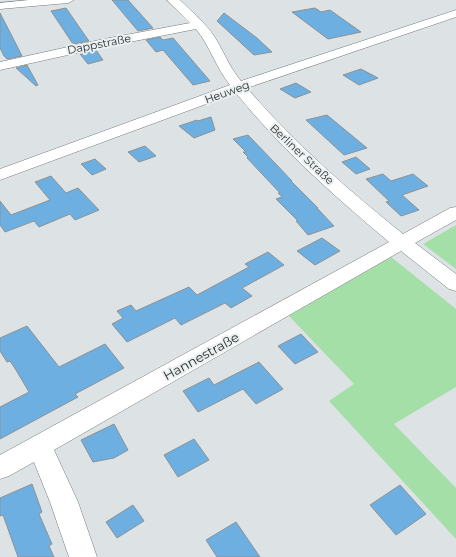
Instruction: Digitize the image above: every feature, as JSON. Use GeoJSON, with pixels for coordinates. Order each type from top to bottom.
{"type":"FeatureCollection","features":[{"type":"Feature","properties":{"kind":"street"},"geometry":{"type":"LineString","coordinates":[[0,6],[68,0]]}},
{"type":"Feature","properties":{"kind":"street","name":"Berliner Straße"},"geometry":{"type":"LineString","coordinates":[[174,0],[207,35],[227,73],[265,119],[357,206],[402,243],[456,284]]}},
{"type":"Feature","properties":{"kind":"street","name":"Heuweg"},"geometry":{"type":"LineString","coordinates":[[0,175],[238,87],[456,13]]}},
{"type":"Feature","properties":{"kind":"street","name":"Dappstraße"},"geometry":{"type":"LineString","coordinates":[[0,66],[104,43],[199,25]]}},
{"type":"Feature","properties":{"kind":"street","name":"Hannestraße"},"geometry":{"type":"LineString","coordinates":[[0,468],[456,212]]}},
{"type":"Feature","properties":{"kind":"street"},"geometry":{"type":"LineString","coordinates":[[40,446],[64,502],[83,557]]}},
{"type":"Feature","properties":{"kind":"green space"},"geometry":{"type":"Polygon","coordinates":[[[456,225],[456,269],[423,244],[456,225]]]}},
{"type":"Feature","properties":{"kind":"green space"},"geometry":{"type":"Polygon","coordinates":[[[391,257],[456,309],[456,387],[394,424],[456,488],[456,539],[329,401],[354,384],[289,316],[391,257]]]}},
{"type":"Feature","properties":{"kind":"building"},"geometry":{"type":"Polygon","coordinates":[[[112,0],[128,0],[153,28],[138,31],[112,0]]]}},
{"type":"Feature","properties":{"kind":"building"},"geometry":{"type":"Polygon","coordinates":[[[66,8],[89,41],[73,44],[51,11],[66,8]]]}},
{"type":"Feature","properties":{"kind":"building"},"geometry":{"type":"Polygon","coordinates":[[[315,8],[321,12],[330,10],[361,32],[328,39],[292,12],[315,8]]]}},
{"type":"Feature","properties":{"kind":"building"},"geometry":{"type":"Polygon","coordinates":[[[0,13],[22,56],[7,59],[4,56],[0,48],[0,13]]]}},
{"type":"Feature","properties":{"kind":"building"},"geometry":{"type":"Polygon","coordinates":[[[224,13],[257,38],[272,52],[254,55],[217,21],[224,13]]]}},
{"type":"Feature","properties":{"kind":"building"},"geometry":{"type":"Polygon","coordinates":[[[160,37],[163,40],[173,38],[210,81],[193,85],[163,50],[156,52],[146,40],[160,37]]]}},
{"type":"Feature","properties":{"kind":"building"},"geometry":{"type":"Polygon","coordinates":[[[96,50],[103,60],[88,64],[80,54],[96,50]]]}},
{"type":"Feature","properties":{"kind":"building"},"geometry":{"type":"Polygon","coordinates":[[[27,65],[38,85],[36,86],[16,68],[27,65]]]}},
{"type":"Feature","properties":{"kind":"building"},"geometry":{"type":"Polygon","coordinates":[[[361,69],[378,78],[359,85],[343,75],[361,69]]]}},
{"type":"Feature","properties":{"kind":"building"},"geometry":{"type":"Polygon","coordinates":[[[296,83],[311,92],[295,98],[280,89],[296,83]]]}},
{"type":"Feature","properties":{"kind":"building"},"geometry":{"type":"Polygon","coordinates":[[[327,115],[367,148],[344,155],[306,120],[327,115]]]}},
{"type":"Feature","properties":{"kind":"building"},"geometry":{"type":"Polygon","coordinates":[[[211,117],[215,130],[194,138],[179,126],[197,120],[211,117]]]}},
{"type":"Feature","properties":{"kind":"building"},"geometry":{"type":"Polygon","coordinates":[[[248,135],[334,226],[308,235],[296,221],[298,221],[276,199],[282,197],[278,193],[280,193],[247,158],[248,157],[243,152],[246,152],[233,139],[248,135]]]}},
{"type":"Feature","properties":{"kind":"building"},"geometry":{"type":"Polygon","coordinates":[[[145,146],[156,156],[139,162],[128,152],[145,146]]]}},
{"type":"Feature","properties":{"kind":"building"},"geometry":{"type":"Polygon","coordinates":[[[356,157],[370,169],[356,174],[342,162],[356,157]]]}},
{"type":"Feature","properties":{"kind":"building"},"geometry":{"type":"Polygon","coordinates":[[[95,159],[106,169],[92,175],[81,164],[95,159]]]}},
{"type":"Feature","properties":{"kind":"building"},"geometry":{"type":"Polygon","coordinates":[[[383,174],[391,181],[413,174],[428,186],[402,195],[419,210],[401,216],[386,202],[389,201],[366,179],[383,174]]]}},
{"type":"Feature","properties":{"kind":"building"},"geometry":{"type":"Polygon","coordinates":[[[51,176],[66,193],[78,188],[99,210],[75,220],[70,214],[39,227],[34,221],[5,232],[0,225],[0,201],[11,215],[50,200],[35,182],[51,176]]]}},
{"type":"Feature","properties":{"kind":"building"},"geometry":{"type":"Polygon","coordinates":[[[322,238],[340,251],[315,265],[297,251],[322,238]]]}},
{"type":"Feature","properties":{"kind":"building"},"geometry":{"type":"Polygon","coordinates":[[[268,252],[284,265],[242,288],[252,296],[231,308],[225,303],[181,325],[175,318],[127,342],[112,324],[123,318],[117,311],[131,305],[136,311],[189,287],[197,295],[249,267],[245,264],[268,252]]]}},
{"type":"Feature","properties":{"kind":"building"},"geometry":{"type":"Polygon","coordinates":[[[27,326],[59,367],[105,344],[124,368],[75,394],[78,397],[0,439],[0,407],[29,392],[10,361],[7,362],[0,351],[0,338],[27,326]]]}},
{"type":"Feature","properties":{"kind":"building"},"geometry":{"type":"Polygon","coordinates":[[[301,334],[318,352],[295,364],[278,346],[301,334]]]}},
{"type":"Feature","properties":{"kind":"building"},"geometry":{"type":"Polygon","coordinates":[[[259,362],[283,389],[256,404],[243,389],[198,412],[183,391],[209,378],[214,385],[259,362]]]}},
{"type":"Feature","properties":{"kind":"building"},"geometry":{"type":"Polygon","coordinates":[[[114,424],[128,450],[114,458],[93,462],[81,440],[114,424]]]}},
{"type":"Feature","properties":{"kind":"building"},"geometry":{"type":"Polygon","coordinates":[[[194,439],[209,460],[178,477],[164,455],[194,439]]]}},
{"type":"Feature","properties":{"kind":"building"},"geometry":{"type":"Polygon","coordinates":[[[32,484],[42,512],[39,514],[52,544],[49,546],[54,557],[18,557],[3,515],[0,516],[0,498],[32,484]]]}},
{"type":"Feature","properties":{"kind":"building"},"geometry":{"type":"Polygon","coordinates":[[[400,485],[426,514],[396,535],[370,505],[400,485]]]}},
{"type":"Feature","properties":{"kind":"building"},"geometry":{"type":"Polygon","coordinates":[[[133,505],[144,521],[117,538],[106,522],[133,505]]]}},
{"type":"Feature","properties":{"kind":"building"},"geometry":{"type":"Polygon","coordinates":[[[236,522],[260,557],[217,557],[206,540],[236,522]]]}}]}
